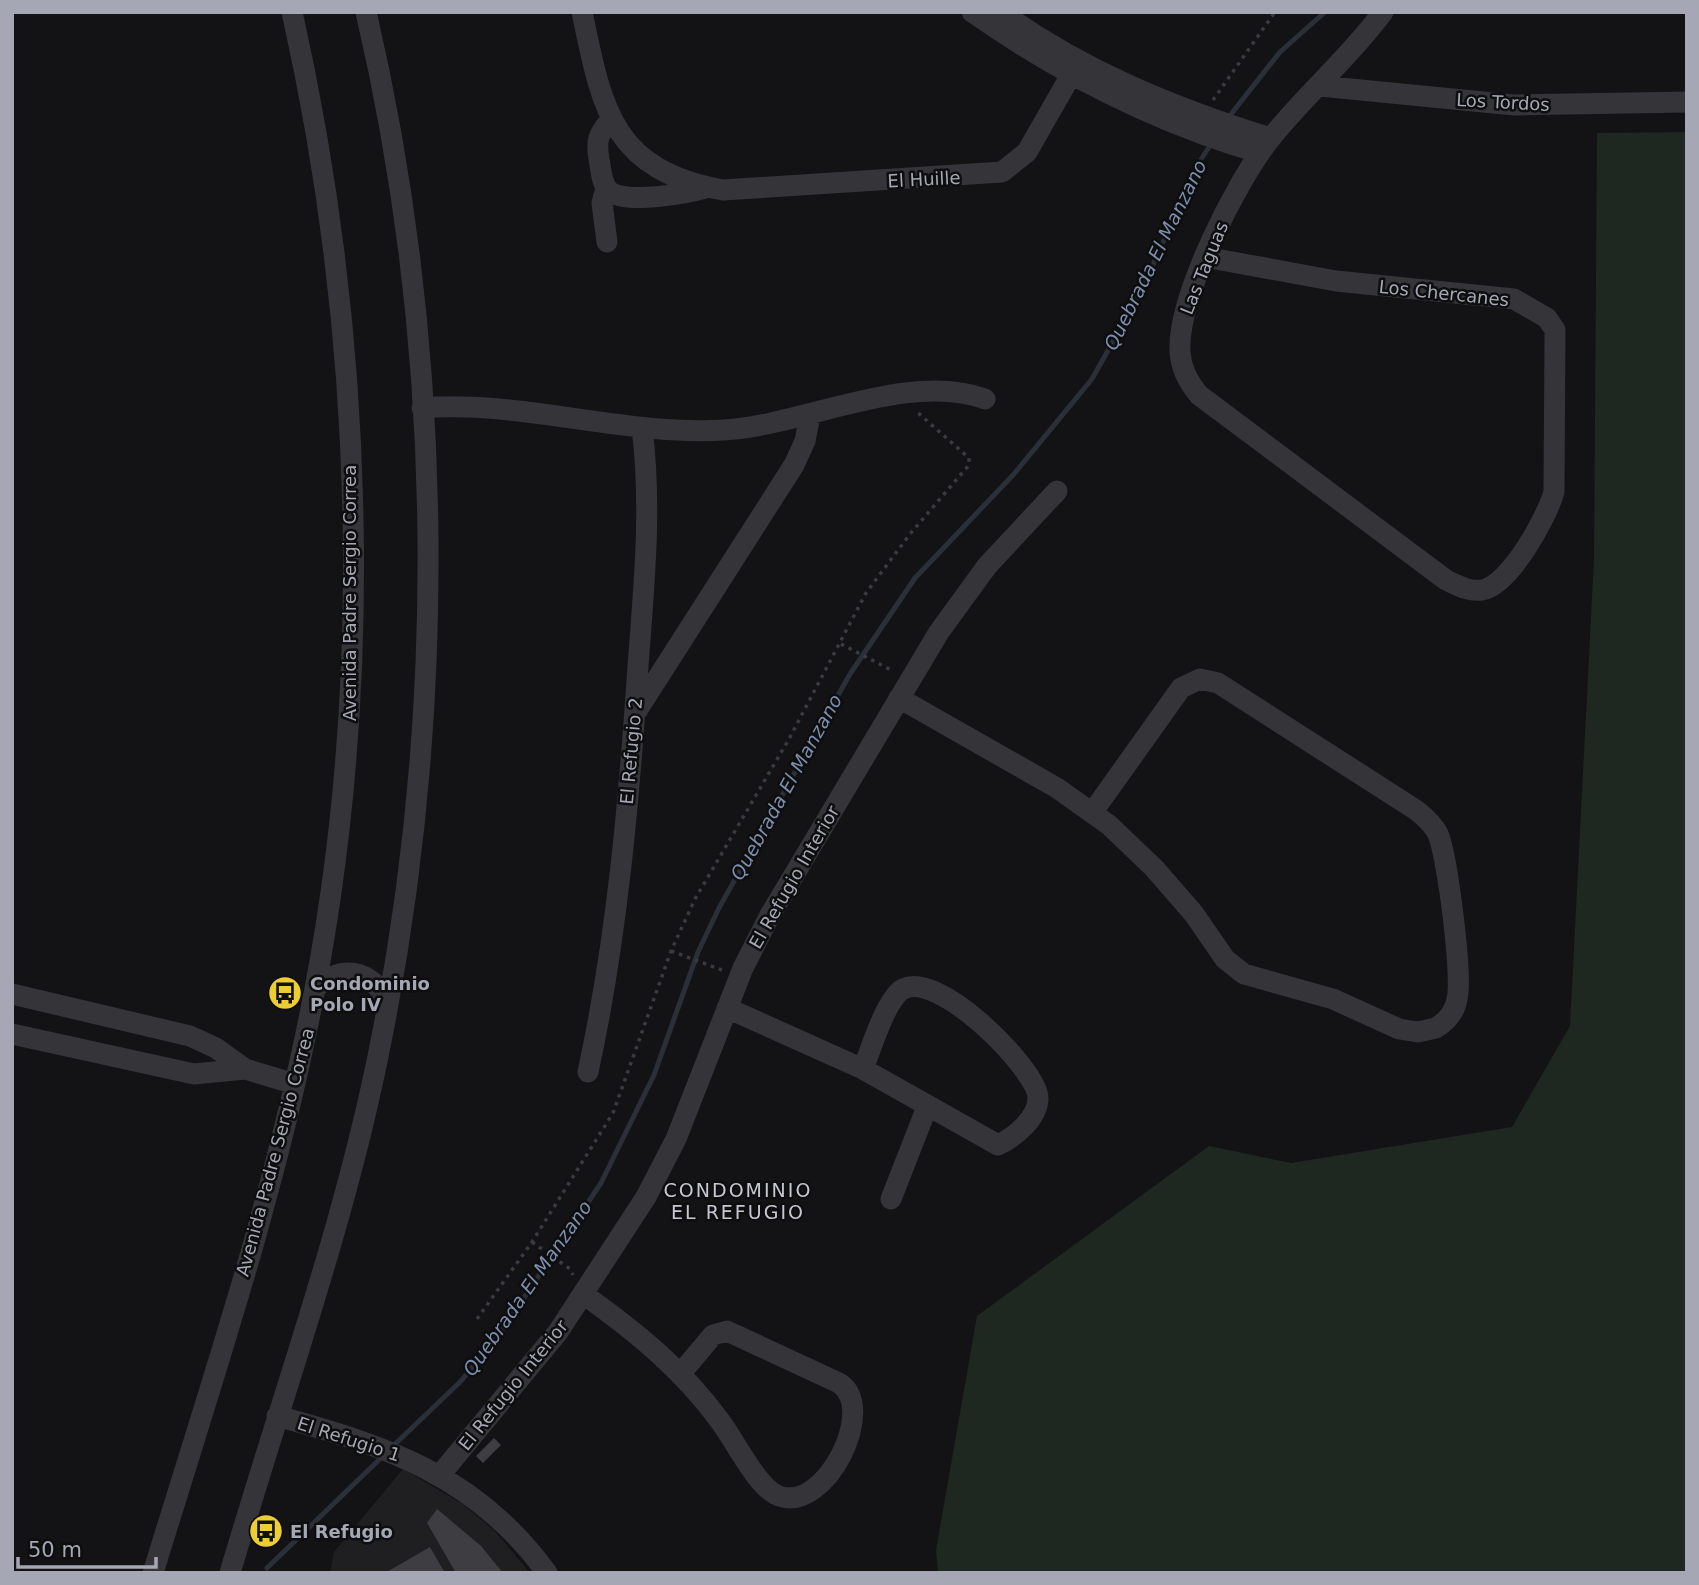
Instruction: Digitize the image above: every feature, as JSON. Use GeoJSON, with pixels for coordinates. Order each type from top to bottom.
{"type":"FeatureCollection","features":[{"type":"Feature","properties":{"kind":"street","name":"Avenida Padre Sergio Correa"},"geometry":{"type":"LineString","coordinates":[[153,1573],[258,1222],[295,1083],[315,988],[333,878],[347,748],[352,655],[352,545],[341,317],[325,192],[292,12]]}},
{"type":"Feature","properties":{"kind":"street"},"geometry":{"type":"LineString","coordinates":[[230,1573],[340,1209],[388,1003],[407,882],[421,743],[426,615],[422,408],[404,228],[381,83],[366,12]]}},
{"type":"Feature","properties":{"kind":"street","name":"El Huille"},"geometry":{"type":"LineString","coordinates":[[582,12],[598,87],[610,121],[627,143],[652,164],[682,179],[709,187],[741,190],[1002,172],[1016,164],[1027,152],[1074,68]]}},
{"type":"Feature","properties":{"kind":"street"},"geometry":{"type":"LineString","coordinates":[[972,12],[1074,68],[1131,88],[1232,135],[1265,145]]}},
{"type":"Feature","properties":{"kind":"street"},"geometry":{"type":"LineString","coordinates":[[1001,12],[1074,68]]}},
{"type":"Feature","properties":{"kind":"street","name":"Las Taguas"},"geometry":{"type":"LineString","coordinates":[[1383,12],[1265,145],[1231,203],[1205,257],[1182,321],[1180,339],[1183,370],[1193,387],[1446,580],[1466,589],[1482,590]]}},
{"type":"Feature","properties":{"kind":"street","name":"Los Tordos"},"geometry":{"type":"LineString","coordinates":[[1320,86],[1514,105],[1687,102]]}},
{"type":"Feature","properties":{"kind":"street"},"geometry":{"type":"LineString","coordinates":[[607,242],[602,203],[606,188],[597,145],[600,131],[610,121]]}},
{"type":"Feature","properties":{"kind":"street","name":"El Huille"},"geometry":{"type":"LineString","coordinates":[[606,188],[615,195],[625,197],[686,194],[709,187]]}},
{"type":"Feature","properties":{"kind":"street","name":"Los Chercanes"},"geometry":{"type":"LineString","coordinates":[[1205,257],[1336,281],[1514,299],[1547,318],[1555,330],[1554,492],[1548,515],[1507,573],[1482,590]]}},
{"type":"Feature","properties":{"kind":"street"},"geometry":{"type":"LineString","coordinates":[[422,408],[467,406],[642,428],[724,430],[810,416],[898,395],[951,392],[985,400]]}},
{"type":"Feature","properties":{"kind":"street"},"geometry":{"type":"LineString","coordinates":[[635,713],[794,466],[810,416]]}},
{"type":"Feature","properties":{"kind":"street","name":"El Refugio 2"},"geometry":{"type":"LineString","coordinates":[[588,1072],[609,962],[635,713],[648,502],[642,428]]}},
{"type":"Feature","properties":{"kind":"street","name":"El Refugio Interior"},"geometry":{"type":"LineString","coordinates":[[440,1475],[533,1365],[583,1294],[661,1170],[727,1008],[770,915],[962,598],[1010,540],[1057,491]]}},
{"type":"Feature","properties":{"kind":"street"},"geometry":{"type":"LineString","coordinates":[[900,698],[1057,788],[1092,813],[1154,868],[1194,914],[1225,959],[1244,974],[1341,1002],[1408,1031],[1436,1028],[1454,1008],[1459,987],[1443,851],[1434,827],[1416,810],[1218,683],[1200,679],[1181,688],[1092,813]]}},
{"type":"Feature","properties":{"kind":"street"},"geometry":{"type":"LineString","coordinates":[[315,988],[329,977],[355,972],[372,980],[388,1003]]}},
{"type":"Feature","properties":{"kind":"street"},"geometry":{"type":"LineString","coordinates":[[727,1008],[863,1069],[998,1145],[1019,1132],[1036,1108],[1038,1099],[1032,1078],[965,1008],[944,994],[916,985],[900,991],[892,1002],[863,1069]]}},
{"type":"Feature","properties":{"kind":"street"},"geometry":{"type":"LineString","coordinates":[[12,994],[183,1034],[216,1048],[246,1069],[295,1083]]}},
{"type":"Feature","properties":{"kind":"street"},"geometry":{"type":"LineString","coordinates":[[12,1034],[194,1074],[246,1069]]}},
{"type":"Feature","properties":{"kind":"street"},"geometry":{"type":"LineString","coordinates":[[891,1199],[927,1107]]}},
{"type":"Feature","properties":{"kind":"street"},"geometry":{"type":"LineString","coordinates":[[583,1294],[635,1332],[681,1373],[706,1401],[761,1481],[774,1493],[786,1498],[803,1494],[825,1479],[839,1461],[850,1427],[853,1403],[848,1391],[832,1379],[727,1331],[713,1335],[681,1373]]}},
{"type":"Feature","properties":{"kind":"street","name":"El Refugio 1"},"geometry":{"type":"LineString","coordinates":[[277,1416],[373,1444],[402,1455],[440,1475],[491,1513],[547,1573]]}},
{"type":"Feature","properties":{"kind":"path"},"geometry":{"type":"LineString","coordinates":[[1205,123],[1275,12]]}},
{"type":"Feature","properties":{"kind":"path"},"geometry":{"type":"LineString","coordinates":[[477,1319],[532,1242],[613,1113],[671,951],[695,899],[784,748],[866,593],[970,460],[898,395]]}},
{"type":"Feature","properties":{"kind":"path"},"geometry":{"type":"LineString","coordinates":[[840,643],[875,662]]}},
{"type":"Feature","properties":{"kind":"path"},"geometry":{"type":"LineString","coordinates":[[671,951],[715,967]]}},
{"type":"Feature","properties":{"kind":"path"},"geometry":{"type":"LineString","coordinates":[[532,1242],[570,1269]]}},
{"type":"Feature","properties":{"kind":"shaded area"},"geometry":{"type":"Polygon","coordinates":[[[1687,132],[1687,1573],[938,1573],[936,1550],[977,1316],[1209,1146],[1291,1163],[1512,1127],[1570,1026],[1594,559],[1597,133],[1687,132]]]}},
{"type":"Feature","properties":{"kind":"shaded area"},"geometry":{"type":"Polygon","coordinates":[[[403,1469],[461,1503],[494,1530],[530,1573],[330,1573],[334,1552],[403,1469]]]}},
{"type":"Feature","properties":{"kind":"building"},"geometry":{"type":"Polygon","coordinates":[[[494,1438],[501,1445],[483,1463],[476,1456],[494,1438]]]}},
{"type":"Feature","properties":{"kind":"building"},"geometry":{"type":"Polygon","coordinates":[[[437,1509],[481,1546],[503,1573],[456,1573],[427,1523],[437,1509]]]}},
{"type":"Feature","properties":{"kind":"building"},"geometry":{"type":"Polygon","coordinates":[[[430,1547],[445,1573],[385,1573],[430,1547]]]}},
{"type":"Feature","properties":{"kind":"waterway","name":"Quebrada El Manzano"},"geometry":{"type":"LineString","coordinates":[[1228,118],[1280,52],[1325,12]]}},
{"type":"Feature","properties":{"kind":"waterway","name":"Quebrada El Manzano"},"geometry":{"type":"LineString","coordinates":[[391,1448],[461,1381],[501,1332],[601,1183],[654,1075],[698,952],[719,908],[850,674],[915,578],[1014,474],[1092,379],[1139,295],[1200,161],[1211,144]]}},
{"type":"Feature","properties":{"kind":"waterway","name":"Quebrada El Manzano"},"geometry":{"type":"LineString","coordinates":[[267,1568],[384,1455]]}},
{"type":"Feature","properties":{"kind":"place","name":"Condominio Polo IV"},"geometry":{"type":"Point","coordinates":[285,993]}},
{"type":"Feature","properties":{"kind":"place","name":"El Refugio"},"geometry":{"type":"Point","coordinates":[266,1531]}},
{"type":"Feature","properties":{"kind":"district","name":"CONDOMINIO EL REFUGIO"},"geometry":{"type":"Point","coordinates":[738,1201]}}]}
